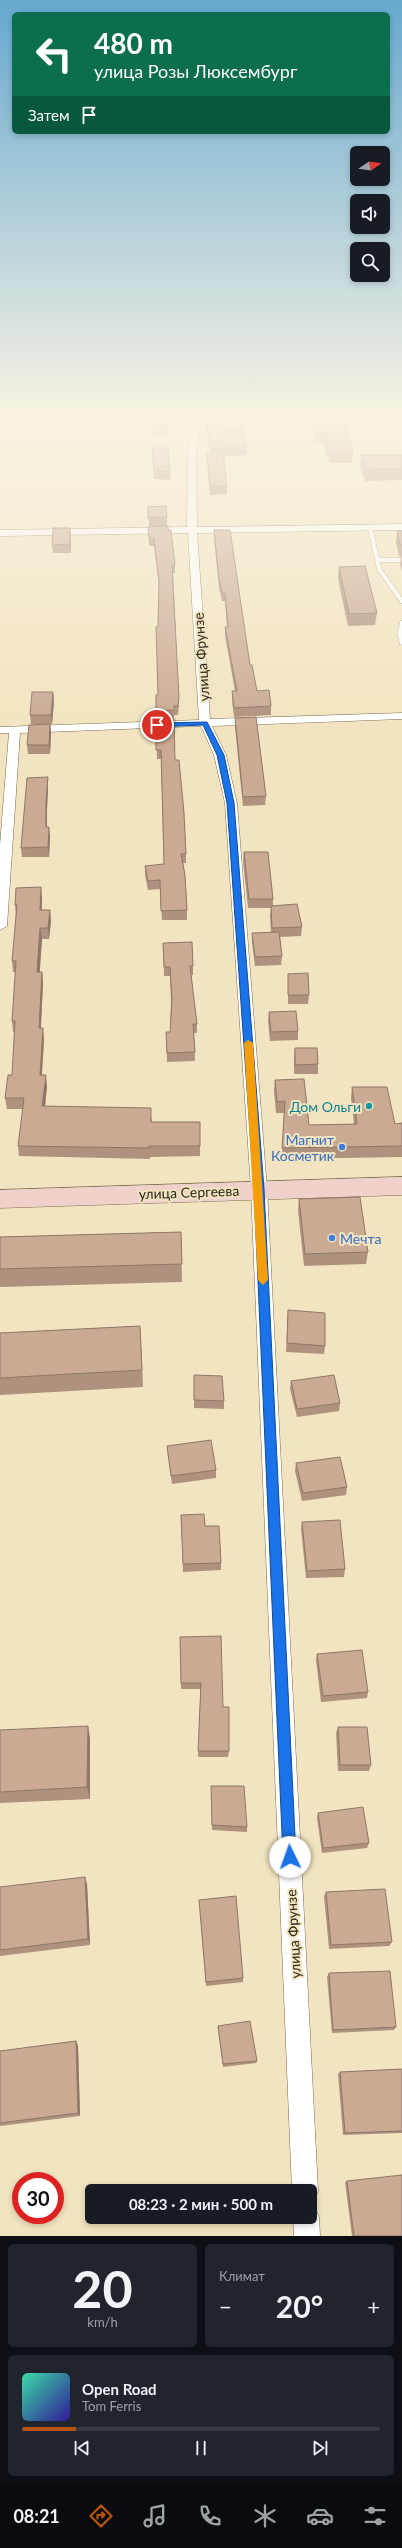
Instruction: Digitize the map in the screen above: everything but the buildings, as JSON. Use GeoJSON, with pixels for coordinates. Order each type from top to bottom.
{"type":"FeatureCollection","features":[{"type":"Feature","properties":{"kind":"main road","name":"улица Сергеева"},"geometry":{"type":"LineString","coordinates":[[0,1199],[259,1189],[402,1186]]}},
{"type":"Feature","properties":{"kind":"street","name":"улица Фрунзе"},"geometry":{"type":"LineString","coordinates":[[192,520],[205,723],[220,755],[231,803],[259,1189],[305,2184]]}},
{"type":"Feature","properties":{"kind":"street"},"geometry":{"type":"LineString","coordinates":[[0,533],[402,527]]}},
{"type":"Feature","properties":{"kind":"street"},"geometry":{"type":"LineString","coordinates":[[0,730],[402,716]]}},
{"type":"Feature","properties":{"kind":"street"},"geometry":{"type":"LineString","coordinates":[[0,926],[15,729]]}},
{"type":"Feature","properties":{"kind":"street"},"geometry":{"type":"LineString","coordinates":[[306,2224],[307,2236]]}},
{"type":"Feature","properties":{"kind":"lane"},"geometry":{"type":"LineString","coordinates":[[370,527],[379,569],[402,601]]}},
{"type":"Feature","properties":{"kind":"lane"},"geometry":{"type":"LineString","coordinates":[[377,560],[402,560]]}},
{"type":"Feature","properties":{"kind":"lane"},"geometry":{"type":"LineString","coordinates":[[402,623],[400,634],[402,642]]}},
{"type":"Feature","properties":{"kind":"slow traffic"},"geometry":{"type":"LineString","coordinates":[[248,1043],[259,1189],[263,1280]]}},
{"type":"Feature","properties":{"kind":"place","name":"Дом Ольги"},"geometry":{"type":"Point","coordinates":[369,1106]}},
{"type":"Feature","properties":{"kind":"place","name":"Магнит Косметик"},"geometry":{"type":"Point","coordinates":[342,1147]}},
{"type":"Feature","properties":{"kind":"place","name":"Мечта"},"geometry":{"type":"Point","coordinates":[332,1238]}},
{"type":"Feature","properties":{"kind":"route"},"geometry":{"type":"LineString","coordinates":[[157,725],[205,723],[220,755],[231,803],[259,1189],[290,1857]]}}]}
